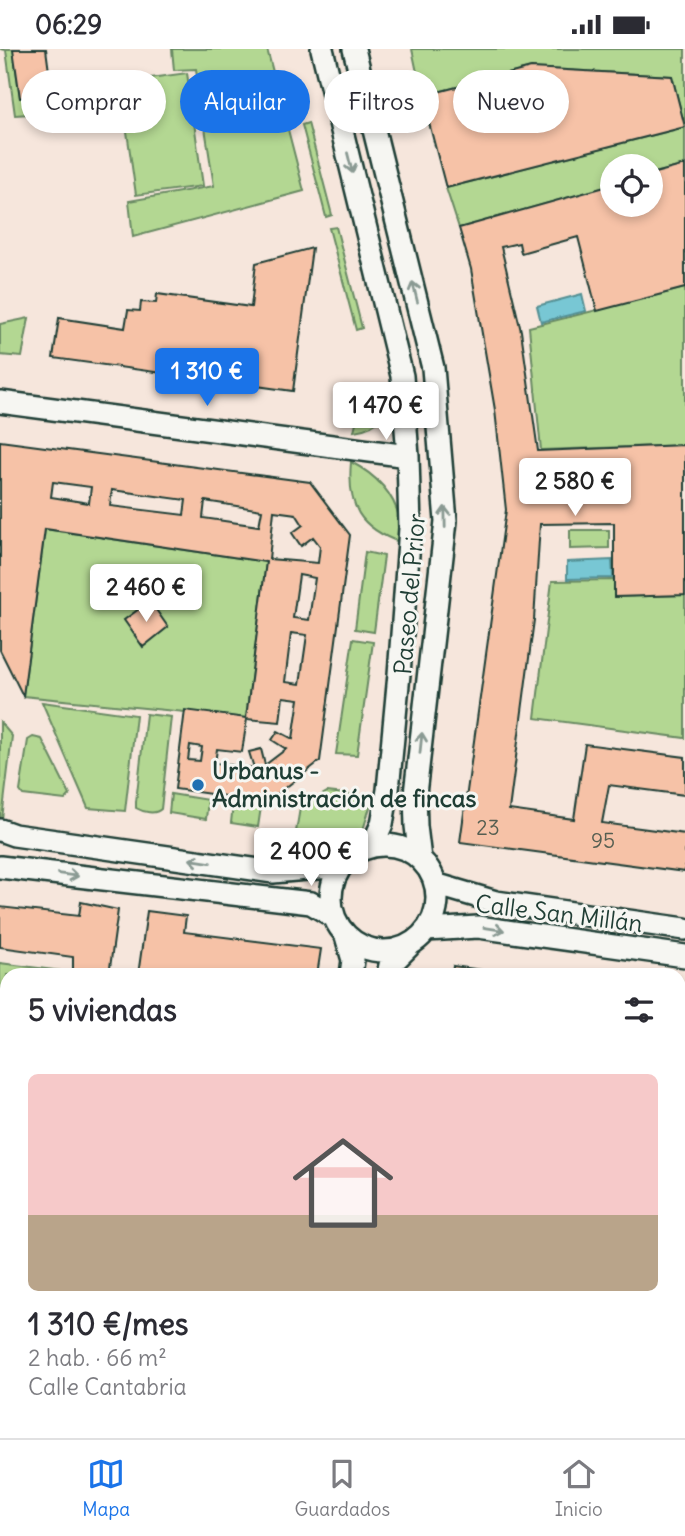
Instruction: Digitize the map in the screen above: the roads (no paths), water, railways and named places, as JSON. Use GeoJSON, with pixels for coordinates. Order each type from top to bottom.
{"type":"FeatureCollection","features":[{"type":"Feature","properties":{"kind":"street","name":"Paseo del Prior"},"geometry":{"type":"LineString","coordinates":[[322,49],[402,376],[408,456],[410,528],[399,674],[388,790],[382,824],[372,846]]}},
{"type":"Feature","properties":{"kind":"street","name":"Paseo del Prior"},"geometry":{"type":"LineString","coordinates":[[354,49],[433,367],[446,521],[415,793],[420,859]]}},
{"type":"Feature","properties":{"kind":"street"},"geometry":{"type":"LineString","coordinates":[[0,402],[408,456]]}},
{"type":"Feature","properties":{"kind":"street"},"geometry":{"type":"LineString","coordinates":[[0,830],[15,835],[273,872],[341,866]]}},
{"type":"Feature","properties":{"kind":"street"},"geometry":{"type":"LineString","coordinates":[[352,968],[353,960],[346,936],[334,916],[330,899],[333,882],[341,866],[360,850],[389,845],[406,849],[420,859],[435,884],[437,900],[434,916],[389,968]]}},
{"type":"Feature","properties":{"kind":"street"},"geometry":{"type":"LineString","coordinates":[[0,867],[311,903],[334,916]]}},
{"type":"Feature","properties":{"kind":"street","name":"Calle San Millán"},"geometry":{"type":"LineString","coordinates":[[435,884],[496,902],[685,929]]}},
{"type":"Feature","properties":{"kind":"street","name":"Calle San Millán"},"geometry":{"type":"LineString","coordinates":[[418,937],[478,927],[685,956]]}},
{"type":"Feature","properties":{"kind":"street"},"geometry":{"type":"LineString","coordinates":[[346,936],[361,946],[377,951],[395,950],[418,937]]}},
{"type":"Feature","properties":{"kind":"water"},"geometry":{"type":"Polygon","coordinates":[[[582,294],[586,311],[541,322],[537,306],[582,294]]]}},
{"type":"Feature","properties":{"kind":"water"},"geometry":{"type":"Polygon","coordinates":[[[612,560],[613,578],[567,579],[567,562],[612,560]]]}},
{"type":"Feature","properties":{"kind":"place","name":"Urbanus - Administración de fincas"},"geometry":{"type":"Point","coordinates":[198,785]}}]}
